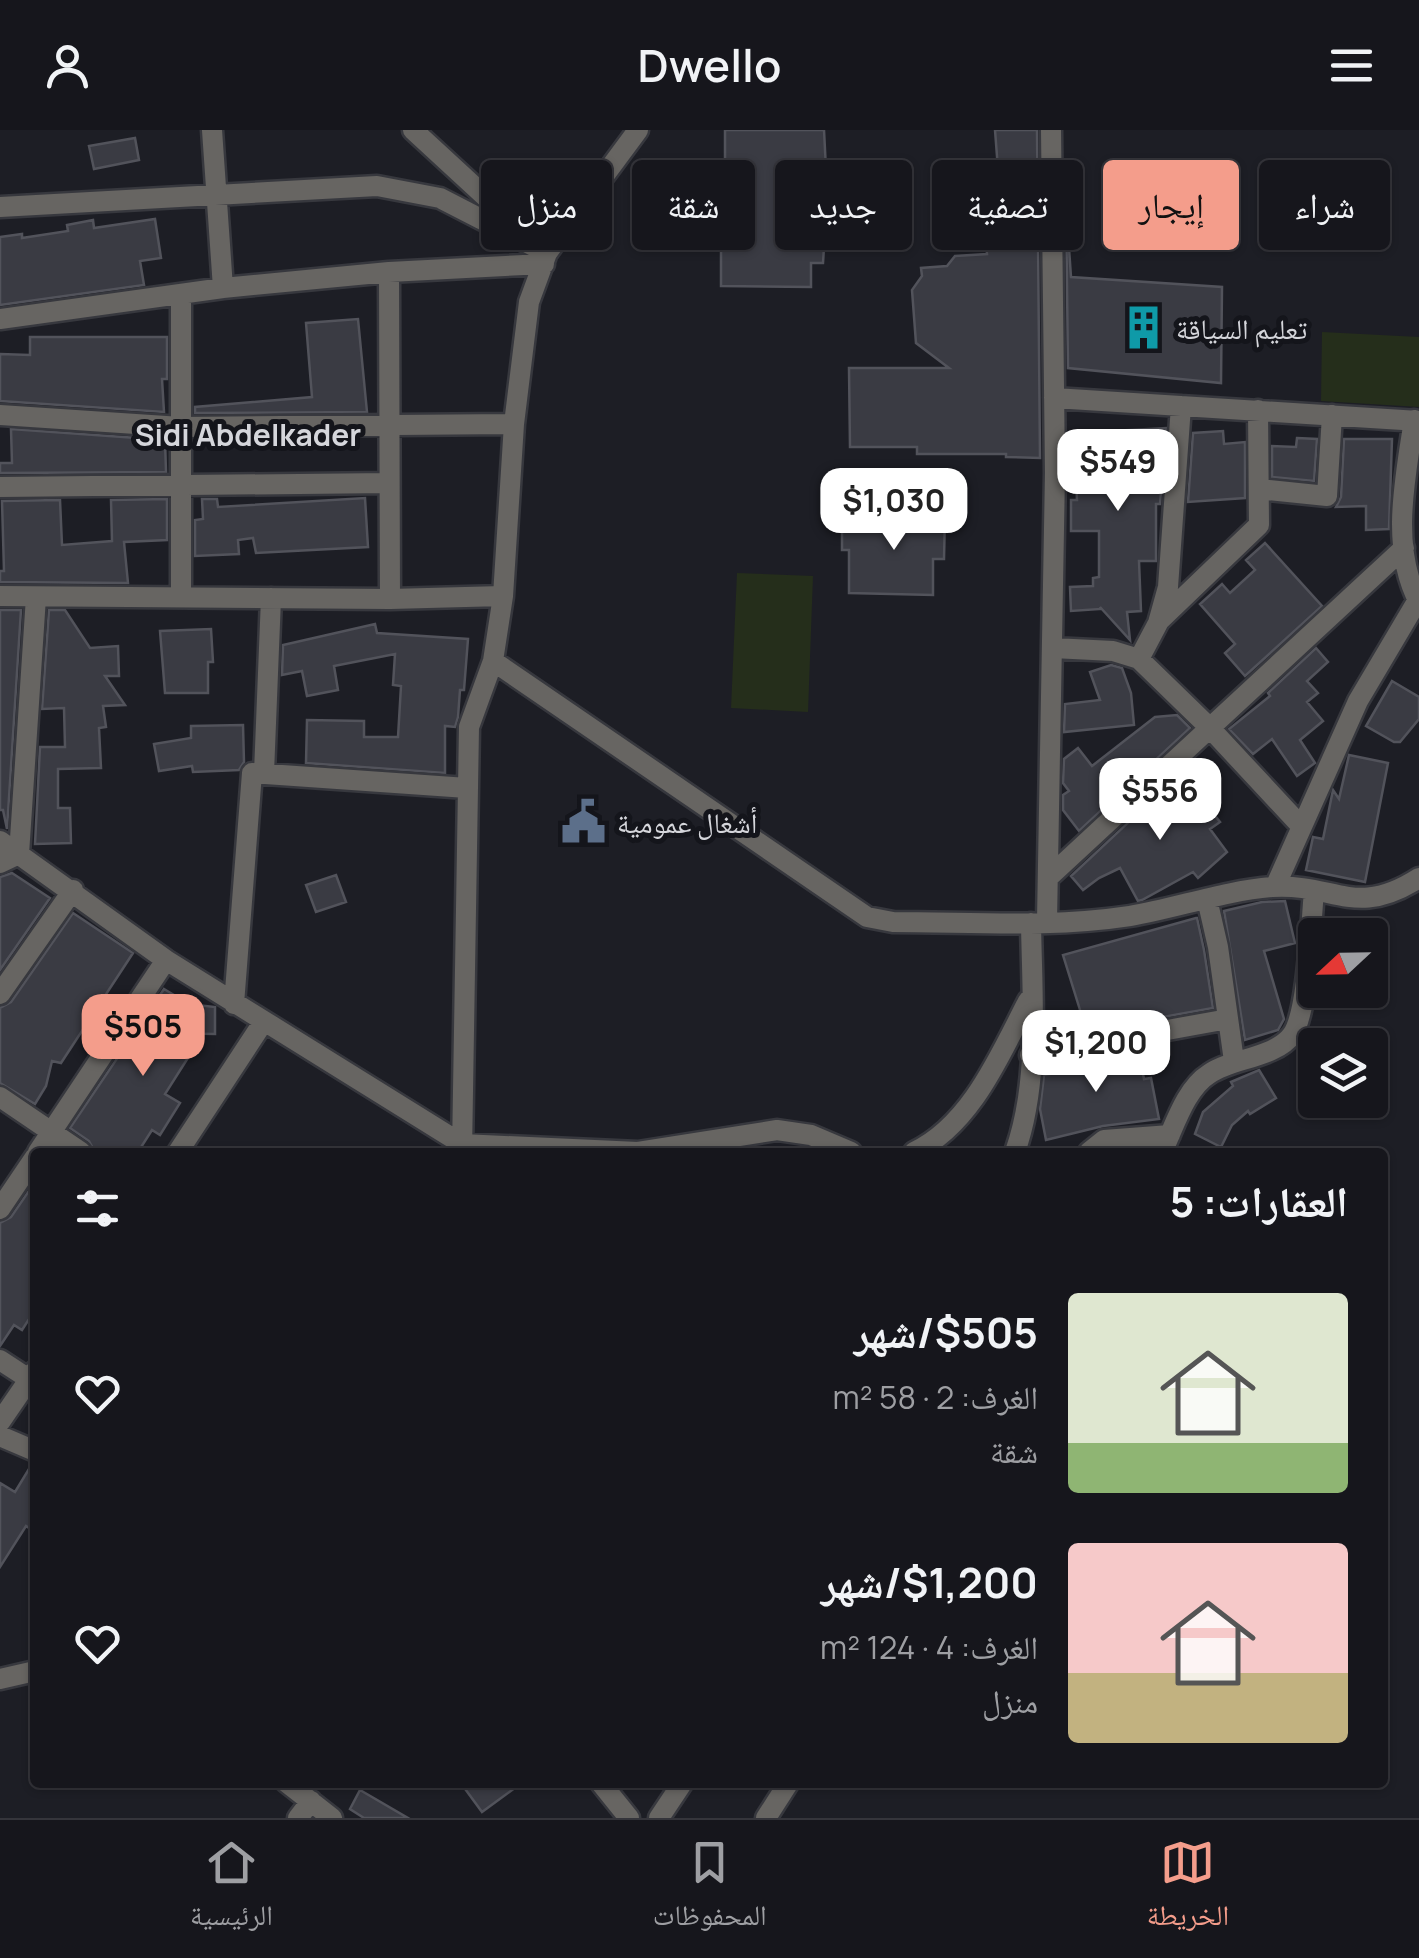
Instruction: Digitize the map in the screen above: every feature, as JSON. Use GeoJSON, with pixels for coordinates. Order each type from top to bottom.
{"type":"FeatureCollection","features":[{"type":"Feature","properties":{"kind":"street"},"geometry":{"type":"LineString","coordinates":[[212,130],[223,288]]}},
{"type":"Feature","properties":{"kind":"street"},"geometry":{"type":"LineString","coordinates":[[413,130],[545,258]]}},
{"type":"Feature","properties":{"kind":"street"},"geometry":{"type":"LineString","coordinates":[[462,1148],[470,727],[493,661],[503,596],[514,424],[526,316],[545,258],[638,130]]}},
{"type":"Feature","properties":{"kind":"street"},"geometry":{"type":"LineString","coordinates":[[1016,1148],[1026,1120],[1039,922],[1050,876],[1054,398],[1051,130]]}},
{"type":"Feature","properties":{"kind":"street"},"geometry":{"type":"LineString","coordinates":[[0,207],[377,186],[440,198],[545,258]]}},
{"type":"Feature","properties":{"kind":"street"},"geometry":{"type":"LineString","coordinates":[[0,319],[223,288],[545,258]]}},
{"type":"Feature","properties":{"kind":"street"},"geometry":{"type":"LineString","coordinates":[[389,272],[390,600]]}},
{"type":"Feature","properties":{"kind":"street"},"geometry":{"type":"LineString","coordinates":[[180,294],[181,597]]}},
{"type":"Feature","properties":{"kind":"street"},"geometry":{"type":"LineString","coordinates":[[1054,398],[1416,421],[1403,513],[1407,576],[1418,600],[1358,701],[1275,887]]}},
{"type":"Feature","properties":{"kind":"street"},"geometry":{"type":"LineString","coordinates":[[1139,659],[1158,623],[1168,587],[1175,532],[1181,406]]}},
{"type":"Feature","properties":{"kind":"street"},"geometry":{"type":"LineString","coordinates":[[1158,623],[1260,524],[1258,410]]}},
{"type":"Feature","properties":{"kind":"street"},"geometry":{"type":"LineString","coordinates":[[0,415],[182,427],[514,424]]}},
{"type":"Feature","properties":{"kind":"street"},"geometry":{"type":"LineString","coordinates":[[1259,490],[1327,496],[1332,415]]}},
{"type":"Feature","properties":{"kind":"street"},"geometry":{"type":"LineString","coordinates":[[0,488],[389,483]]}},
{"type":"Feature","properties":{"kind":"street"},"geometry":{"type":"LineString","coordinates":[[1403,513],[1419,528]]}},
{"type":"Feature","properties":{"kind":"street"},"geometry":{"type":"LineString","coordinates":[[1050,876],[1404,548]]}},
{"type":"Feature","properties":{"kind":"street"},"geometry":{"type":"LineString","coordinates":[[0,596],[390,600],[503,596]]}},
{"type":"Feature","properties":{"kind":"street"},"geometry":{"type":"LineString","coordinates":[[10,858],[36,597]]}},
{"type":"Feature","properties":{"kind":"street"},"geometry":{"type":"LineString","coordinates":[[264,773],[272,598]]}},
{"type":"Feature","properties":{"kind":"street"},"geometry":{"type":"LineString","coordinates":[[1053,648],[1113,651],[1139,659],[1301,826]]}},
{"type":"Feature","properties":{"kind":"street"},"geometry":{"type":"LineString","coordinates":[[493,661],[867,917],[893,922],[1039,922],[1132,916],[1275,887],[1381,898],[1419,878]]}},
{"type":"Feature","properties":{"kind":"street"},"geometry":{"type":"LineString","coordinates":[[234,1004],[252,772],[467,788]]}},
{"type":"Feature","properties":{"kind":"street"},"geometry":{"type":"LineString","coordinates":[[0,841],[10,858],[73,890],[166,960],[462,1148]]}},
{"type":"Feature","properties":{"kind":"street"},"geometry":{"type":"LineString","coordinates":[[0,994],[73,890]]}},
{"type":"Feature","properties":{"kind":"street"},"geometry":{"type":"LineString","coordinates":[[1094,1148],[1104,1140],[1166,1144],[1196,1084],[1234,1061],[1283,1044],[1294,1033],[1304,985],[1314,891]]}},
{"type":"Feature","properties":{"kind":"street"},"geometry":{"type":"LineString","coordinates":[[1207,900],[1234,1061]]}},
{"type":"Feature","properties":{"kind":"street"},"geometry":{"type":"LineString","coordinates":[[41,1148],[166,960]]}},
{"type":"Feature","properties":{"kind":"street"},"geometry":{"type":"LineString","coordinates":[[923,1148],[934,1143],[985,1084],[1032,995]]}},
{"type":"Feature","properties":{"kind":"street"},"geometry":{"type":"LineString","coordinates":[[1030,1055],[1228,1019]]}},
{"type":"Feature","properties":{"kind":"street"},"geometry":{"type":"LineString","coordinates":[[181,1148],[264,1022]]}},
{"type":"Feature","properties":{"kind":"street"},"geometry":{"type":"LineString","coordinates":[[0,1097],[76,1148]]}},
{"type":"Feature","properties":{"kind":"street"},"geometry":{"type":"LineString","coordinates":[[662,1148],[778,1130],[811,1135],[841,1148]]}},
{"type":"Feature","properties":{"kind":"street"},"geometry":{"type":"LineString","coordinates":[[716,1139],[731,1148]]}},
{"type":"Feature","properties":{"kind":"street"},"geometry":{"type":"LineString","coordinates":[[0,1210],[30,1164]]}},
{"type":"Feature","properties":{"kind":"street"},"geometry":{"type":"LineString","coordinates":[[0,1360],[30,1374]]}},
{"type":"Feature","properties":{"kind":"street"},"geometry":{"type":"LineString","coordinates":[[0,1422],[30,1378]]}},
{"type":"Feature","properties":{"kind":"street"},"geometry":{"type":"LineString","coordinates":[[0,1436],[30,1449]]}},
{"type":"Feature","properties":{"kind":"street"},"geometry":{"type":"LineString","coordinates":[[0,1678],[30,1672]]}},
{"type":"Feature","properties":{"kind":"street"},"geometry":{"type":"LineString","coordinates":[[290,1788],[304,1810],[332,1818]]}},
{"type":"Feature","properties":{"kind":"street"},"geometry":{"type":"LineString","coordinates":[[604,1788],[625,1816]]}},
{"type":"Feature","properties":{"kind":"street"},"geometry":{"type":"LineString","coordinates":[[659,1818],[679,1788]]}},
{"type":"Feature","properties":{"kind":"street"},"geometry":{"type":"LineString","coordinates":[[766,1818],[785,1788]]}},
{"type":"Feature","properties":{"kind":"green space"},"geometry":{"type":"Polygon","coordinates":[[[1322,332],[1419,337],[1419,407],[1321,401],[1322,332]]]}},
{"type":"Feature","properties":{"kind":"green space"},"geometry":{"type":"Polygon","coordinates":[[[737,573],[813,576],[808,712],[731,708],[737,573]]]}},
{"type":"Feature","properties":{"kind":"building"},"geometry":{"type":"Polygon","coordinates":[[[725,130],[824,130],[826,160],[775,160],[775,250],[824,250],[823,263],[811,263],[811,287],[721,286],[721,250],[755,250],[755,160],[725,160],[725,130]]]}},
{"type":"Feature","properties":{"kind":"building"},"geometry":{"type":"Polygon","coordinates":[[[995,130],[1037,130],[1037,160],[997,160],[995,130]]]}},
{"type":"Feature","properties":{"kind":"building"},"geometry":{"type":"Polygon","coordinates":[[[135,138],[139,160],[94,169],[89,146],[135,138]]]}},
{"type":"Feature","properties":{"kind":"building"},"geometry":{"type":"Polygon","coordinates":[[[155,219],[161,258],[140,261],[144,285],[0,305],[0,237],[68,231],[67,225],[93,220],[94,228],[155,219]]]}},
{"type":"Feature","properties":{"kind":"building"},"geometry":{"type":"Polygon","coordinates":[[[987,250],[1038,250],[1040,458],[917,454],[917,447],[850,447],[849,368],[949,368],[916,343],[912,290],[922,276],[921,268],[947,266],[955,256],[987,254],[987,250]]]}},
{"type":"Feature","properties":{"kind":"building","name":"تعليم السياقة"},"geometry":{"type":"Polygon","coordinates":[[[1067,250],[1071,277],[1222,287],[1221,383],[1068,368],[1067,250]]]}},
{"type":"Feature","properties":{"kind":"building"},"geometry":{"type":"Polygon","coordinates":[[[358,319],[367,412],[195,413],[195,407],[312,397],[306,323],[358,319]]]}},
{"type":"Feature","properties":{"kind":"building"},"geometry":{"type":"Polygon","coordinates":[[[30,337],[167,337],[167,379],[162,379],[164,412],[0,401],[0,354],[30,355],[30,337]]]}},
{"type":"Feature","properties":{"kind":"building"},"geometry":{"type":"Polygon","coordinates":[[[1166,428],[1160,504],[1156,504],[1156,561],[1139,561],[1141,611],[1127,612],[1130,640],[1100,607],[1071,611],[1070,587],[1093,586],[1093,578],[1099,577],[1099,531],[1071,531],[1071,500],[1077,500],[1074,436],[1166,428]]]}},
{"type":"Feature","properties":{"kind":"building"},"geometry":{"type":"Polygon","coordinates":[[[11,429],[165,440],[166,472],[0,473],[0,463],[12,463],[11,429]]]}},
{"type":"Feature","properties":{"kind":"building"},"geometry":{"type":"Polygon","coordinates":[[[1223,431],[1224,444],[1245,442],[1245,498],[1188,502],[1193,433],[1223,431]]]}},
{"type":"Feature","properties":{"kind":"building"},"geometry":{"type":"Polygon","coordinates":[[[1297,438],[1317,439],[1314,481],[1272,477],[1272,446],[1296,447],[1297,438]]]}},
{"type":"Feature","properties":{"kind":"building"},"geometry":{"type":"Polygon","coordinates":[[[1344,439],[1392,439],[1389,529],[1366,530],[1366,506],[1336,507],[1341,497],[1344,439]]]}},
{"type":"Feature","properties":{"kind":"building"},"geometry":{"type":"Polygon","coordinates":[[[365,498],[368,547],[256,553],[253,538],[238,540],[239,554],[195,556],[195,520],[203,519],[202,499],[217,499],[218,507],[365,498]]]}},
{"type":"Feature","properties":{"kind":"building"},"geometry":{"type":"Polygon","coordinates":[[[167,499],[167,540],[124,542],[128,583],[0,582],[0,571],[4,571],[2,501],[60,500],[62,545],[112,541],[111,500],[167,499]]]}},
{"type":"Feature","properties":{"kind":"building"},"geometry":{"type":"Polygon","coordinates":[[[854,513],[945,515],[944,559],[933,559],[933,595],[849,593],[849,550],[842,550],[842,527],[854,527],[854,513]]]}},
{"type":"Feature","properties":{"kind":"building"},"geometry":{"type":"Polygon","coordinates":[[[1265,543],[1322,606],[1245,676],[1225,653],[1235,644],[1200,604],[1222,584],[1230,593],[1255,570],[1246,560],[1265,543]]]}},
{"type":"Feature","properties":{"kind":"building"},"geometry":{"type":"Polygon","coordinates":[[[0,610],[21,610],[7,829],[0,810],[0,610]]]}},
{"type":"Feature","properties":{"kind":"building"},"geometry":{"type":"Polygon","coordinates":[[[49,610],[65,610],[90,648],[118,646],[119,676],[105,676],[125,705],[103,706],[106,727],[99,728],[101,768],[58,769],[58,808],[70,808],[71,843],[35,844],[40,747],[65,747],[64,708],[42,709],[49,610]]]}},
{"type":"Feature","properties":{"kind":"building"},"geometry":{"type":"Polygon","coordinates":[[[375,624],[377,633],[468,639],[458,717],[455,727],[445,726],[445,773],[306,763],[307,720],[364,721],[364,737],[398,737],[401,686],[393,685],[395,654],[334,666],[338,690],[307,696],[302,671],[282,675],[283,645],[375,624]]]}},
{"type":"Feature","properties":{"kind":"building"},"geometry":{"type":"Polygon","coordinates":[[[211,629],[213,662],[208,662],[208,693],[165,693],[160,631],[211,629]]]}},
{"type":"Feature","properties":{"kind":"building"},"geometry":{"type":"Polygon","coordinates":[[[1316,648],[1328,662],[1307,681],[1318,693],[1307,702],[1323,721],[1300,740],[1315,763],[1297,776],[1272,739],[1253,754],[1229,729],[1270,696],[1268,693],[1316,648]]]}},
{"type":"Feature","properties":{"kind":"building"},"geometry":{"type":"Polygon","coordinates":[[[1111,665],[1122,668],[1131,693],[1134,725],[1064,732],[1065,704],[1100,700],[1090,672],[1111,665]]]}},
{"type":"Feature","properties":{"kind":"building"},"geometry":{"type":"Polygon","coordinates":[[[1392,681],[1419,697],[1419,719],[1400,742],[1366,726],[1392,681]]]}},
{"type":"Feature","properties":{"kind":"building"},"geometry":{"type":"Polygon","coordinates":[[[1177,715],[1190,728],[1079,831],[1063,810],[1063,795],[1069,791],[1063,783],[1064,759],[1078,748],[1092,766],[1155,717],[1177,715]]]}},
{"type":"Feature","properties":{"kind":"building"},"geometry":{"type":"Polygon","coordinates":[[[243,725],[244,762],[239,770],[193,772],[192,766],[159,771],[154,744],[191,738],[191,726],[243,725]]]}},
{"type":"Feature","properties":{"kind":"building"},"geometry":{"type":"Polygon","coordinates":[[[1349,755],[1388,763],[1365,882],[1306,870],[1313,837],[1323,839],[1333,790],[1339,799],[1349,755]]]}},
{"type":"Feature","properties":{"kind":"building"},"geometry":{"type":"Polygon","coordinates":[[[1181,773],[1220,822],[1210,829],[1227,852],[1198,878],[1193,872],[1142,900],[1138,901],[1120,868],[1083,890],[1071,876],[1181,773]]]}},
{"type":"Feature","properties":{"kind":"building"},"geometry":{"type":"Polygon","coordinates":[[[12,873],[50,898],[0,970],[0,877],[12,873]]]}},
{"type":"Feature","properties":{"kind":"building"},"geometry":{"type":"Polygon","coordinates":[[[336,875],[346,902],[316,912],[306,885],[336,875]]]}},
{"type":"Feature","properties":{"kind":"building"},"geometry":{"type":"Polygon","coordinates":[[[1285,901],[1295,943],[1264,951],[1284,1019],[1278,1030],[1245,1040],[1224,911],[1285,901]]]}},
{"type":"Feature","properties":{"kind":"building"},"geometry":{"type":"Polygon","coordinates":[[[73,913],[133,953],[61,1063],[52,1061],[46,1086],[35,1104],[0,1083],[0,1008],[11,1002],[73,913]]]}},
{"type":"Feature","properties":{"kind":"building"},"geometry":{"type":"Polygon","coordinates":[[[1197,918],[1213,1008],[1052,1037],[1047,1017],[1080,1010],[1063,955],[1197,918]]]}},
{"type":"Feature","properties":{"kind":"building"},"geometry":{"type":"Polygon","coordinates":[[[164,989],[189,1004],[215,1007],[215,1034],[162,1033],[191,1053],[165,1094],[180,1103],[160,1135],[152,1130],[141,1148],[93,1148],[70,1128],[164,989]]]}},
{"type":"Feature","properties":{"kind":"building"},"geometry":{"type":"Polygon","coordinates":[[[1138,1049],[1144,1079],[1151,1078],[1159,1119],[1103,1126],[1046,1140],[1040,1109],[1044,1075],[1055,1073],[1052,1065],[1138,1049]]]}},
{"type":"Feature","properties":{"kind":"building"},"geometry":{"type":"Polygon","coordinates":[[[1259,1070],[1276,1098],[1250,1114],[1248,1111],[1232,1125],[1221,1147],[1195,1134],[1203,1112],[1233,1086],[1231,1082],[1259,1070]]]}},
{"type":"Feature","properties":{"kind":"building"},"geometry":{"type":"Polygon","coordinates":[[[30,1189],[30,1318],[22,1330],[14,1325],[0,1346],[0,1223],[11,1217],[30,1189]]]}},
{"type":"Feature","properties":{"kind":"building"},"geometry":{"type":"Polygon","coordinates":[[[30,1467],[30,1529],[26,1526],[0,1567],[0,1483],[15,1492],[30,1467]]]}},
{"type":"Feature","properties":{"kind":"building"},"geometry":{"type":"Polygon","coordinates":[[[464,1788],[515,1788],[482,1812],[464,1788]]]}},
{"type":"Feature","properties":{"kind":"building"},"geometry":{"type":"Polygon","coordinates":[[[360,1790],[408,1818],[364,1818],[350,1809],[360,1790]]]}},
{"type":"Feature","properties":{"kind":"place","name":"تعليم السياقة"},"geometry":{"type":"Point","coordinates":[1143,328]}},
{"type":"Feature","properties":{"kind":"place","name":"أشغال عمومية"},"geometry":{"type":"Point","coordinates":[584,822]}},
{"type":"Feature","properties":{"kind":"district","name":"Sidi Abdelkader"},"geometry":{"type":"Point","coordinates":[248,434]}}]}
